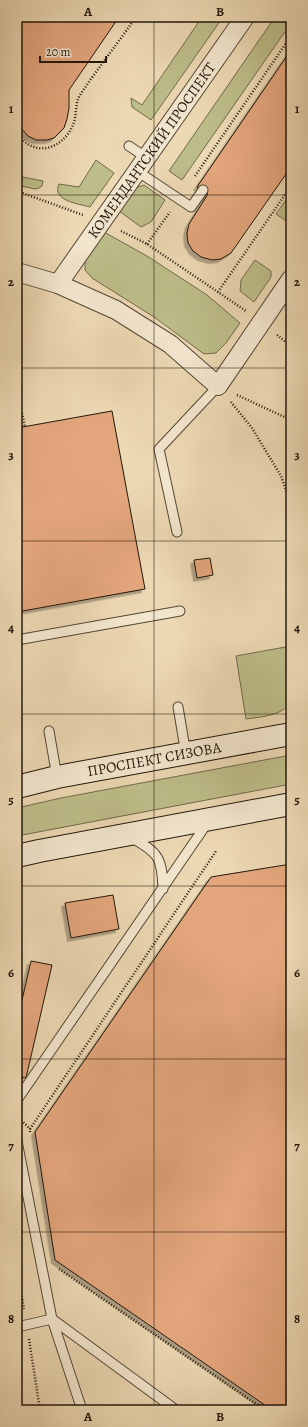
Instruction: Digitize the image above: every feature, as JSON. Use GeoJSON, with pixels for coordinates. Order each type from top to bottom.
{"type":"FeatureCollection","features":[{"type":"Feature","properties":{"kind":"street","name":"КОМЕНДАНТСКИЙ ПРОСПЕКТ"},"geometry":{"type":"LineString","coordinates":[[58,284],[245,17]]}},
{"type":"Feature","properties":{"kind":"street"},"geometry":{"type":"LineString","coordinates":[[17,272],[58,284],[116,310],[170,344],[218,386],[291,279]]}},
{"type":"Feature","properties":{"kind":"street","name":"ПРОСПЕКТ СИЗОВА"},"geometry":{"type":"LineString","coordinates":[[17,787],[57,777],[186,754],[287,731]]}},
{"type":"Feature","properties":{"kind":"street"},"geometry":{"type":"LineString","coordinates":[[17,856],[291,804]]}},
{"type":"Feature","properties":{"kind":"lane"},"geometry":{"type":"LineString","coordinates":[[129,146],[142,165],[179,199],[191,207],[203,190]]}},
{"type":"Feature","properties":{"kind":"lane"},"geometry":{"type":"LineString","coordinates":[[177,532],[159,449],[218,386]]}},
{"type":"Feature","properties":{"kind":"lane"},"geometry":{"type":"LineString","coordinates":[[17,640],[180,611]]}},
{"type":"Feature","properties":{"kind":"lane"},"geometry":{"type":"LineString","coordinates":[[178,707],[186,754]]}},
{"type":"Feature","properties":{"kind":"lane"},"geometry":{"type":"LineString","coordinates":[[49,731],[57,777]]}},
{"type":"Feature","properties":{"kind":"lane"},"geometry":{"type":"LineString","coordinates":[[17,1100],[210,819]]}},
{"type":"Feature","properties":{"kind":"lane"},"geometry":{"type":"LineString","coordinates":[[127,835],[148,846],[160,861],[163,889]]}},
{"type":"Feature","properties":{"kind":"lane"},"geometry":{"type":"LineString","coordinates":[[17,1141],[52,1320],[81,1403],[82,1410]]}},
{"type":"Feature","properties":{"kind":"lane"},"geometry":{"type":"LineString","coordinates":[[17,1327],[52,1320],[176,1410]]}},
{"type":"Feature","properties":{"kind":"path"},"geometry":{"type":"LineString","coordinates":[[17,134],[24,141],[34,147],[42,148],[57,144],[64,138],[70,132],[79,97],[136,17]]}},
{"type":"Feature","properties":{"kind":"path"},"geometry":{"type":"LineString","coordinates":[[147,244],[291,36]]}},
{"type":"Feature","properties":{"kind":"path"},"geometry":{"type":"LineString","coordinates":[[218,292],[291,186]]}},
{"type":"Feature","properties":{"kind":"path"},"geometry":{"type":"LineString","coordinates":[[17,191],[102,222],[147,244],[261,322]]}},
{"type":"Feature","properties":{"kind":"path"},"geometry":{"type":"LineString","coordinates":[[218,386],[291,420]]}},
{"type":"Feature","properties":{"kind":"path"},"geometry":{"type":"LineString","coordinates":[[218,386],[252,428],[281,476],[291,504]]}},
{"type":"Feature","properties":{"kind":"path"},"geometry":{"type":"LineString","coordinates":[[22,413],[25,427]]}},
{"type":"Feature","properties":{"kind":"path"},"geometry":{"type":"LineString","coordinates":[[30,1129],[216,851]]}},
{"type":"Feature","properties":{"kind":"path"},"geometry":{"type":"LineString","coordinates":[[17,1116],[30,1129],[31,1136]]}},
{"type":"Feature","properties":{"kind":"path"},"geometry":{"type":"LineString","coordinates":[[57,1268],[265,1410]]}},
{"type":"Feature","properties":{"kind":"green space"},"geometry":{"type":"Polygon","coordinates":[[[202,17],[223,17],[151,120],[132,107],[131,98],[142,105],[202,17]]]}},
{"type":"Feature","properties":{"kind":"green space"},"geometry":{"type":"Polygon","coordinates":[[[275,17],[291,17],[291,23],[182,180],[169,171],[275,17]]]}},
{"type":"Feature","properties":{"kind":"green space"},"geometry":{"type":"Polygon","coordinates":[[[96,160],[114,173],[90,207],[68,201],[63,198],[59,194],[59,184],[79,187],[96,160]]]}},
{"type":"Feature","properties":{"kind":"green space"},"geometry":{"type":"Polygon","coordinates":[[[17,176],[43,181],[42,186],[35,189],[17,185],[17,176]]]}},
{"type":"Feature","properties":{"kind":"green space"},"geometry":{"type":"Polygon","coordinates":[[[144,185],[165,200],[151,222],[141,227],[119,211],[135,188],[144,185]]]}},
{"type":"Feature","properties":{"kind":"green space"},"geometry":{"type":"Polygon","coordinates":[[[291,193],[291,220],[289,223],[276,214],[291,193]]]}},
{"type":"Feature","properties":{"kind":"green space"},"geometry":{"type":"Polygon","coordinates":[[[104,232],[147,256],[207,295],[240,323],[226,343],[216,353],[204,354],[154,317],[92,278],[85,270],[85,260],[104,232]]]}},
{"type":"Feature","properties":{"kind":"green space"},"geometry":{"type":"Polygon","coordinates":[[[255,260],[271,271],[271,277],[254,302],[240,291],[241,280],[255,260]]]}},
{"type":"Feature","properties":{"kind":"green space"},"geometry":{"type":"Polygon","coordinates":[[[291,646],[291,702],[287,707],[276,713],[246,719],[236,656],[291,646]]]}},
{"type":"Feature","properties":{"kind":"green space"},"geometry":{"type":"Polygon","coordinates":[[[291,755],[291,784],[17,836],[17,808],[61,798],[291,755]]]}},
{"type":"Feature","properties":{"kind":"building"},"geometry":{"type":"Polygon","coordinates":[[[17,17],[119,17],[69,90],[69,108],[64,128],[54,138],[47,140],[36,140],[28,136],[20,127],[17,120],[17,17]]]}},
{"type":"Feature","properties":{"kind":"building"},"geometry":{"type":"Polygon","coordinates":[[[291,50],[291,167],[231,253],[221,259],[212,260],[201,257],[193,251],[188,243],[187,233],[189,224],[208,194],[197,187],[291,50]]]}},
{"type":"Feature","properties":{"kind":"building"},"geometry":{"type":"Polygon","coordinates":[[[112,411],[145,589],[17,612],[17,428],[112,411]]]}},
{"type":"Feature","properties":{"kind":"building"},"geometry":{"type":"Polygon","coordinates":[[[210,558],[213,575],[197,578],[194,560],[210,558]]]}},
{"type":"Feature","properties":{"kind":"building"},"geometry":{"type":"Polygon","coordinates":[[[291,864],[291,1410],[272,1410],[55,1260],[35,1132],[211,877],[291,864]]]}},
{"type":"Feature","properties":{"kind":"building"},"geometry":{"type":"Polygon","coordinates":[[[113,895],[119,929],[71,938],[65,903],[113,895]]]}},
{"type":"Feature","properties":{"kind":"building"},"geometry":{"type":"Polygon","coordinates":[[[31,961],[52,965],[26,1078],[17,1076],[17,1022],[31,961]]]}}]}
